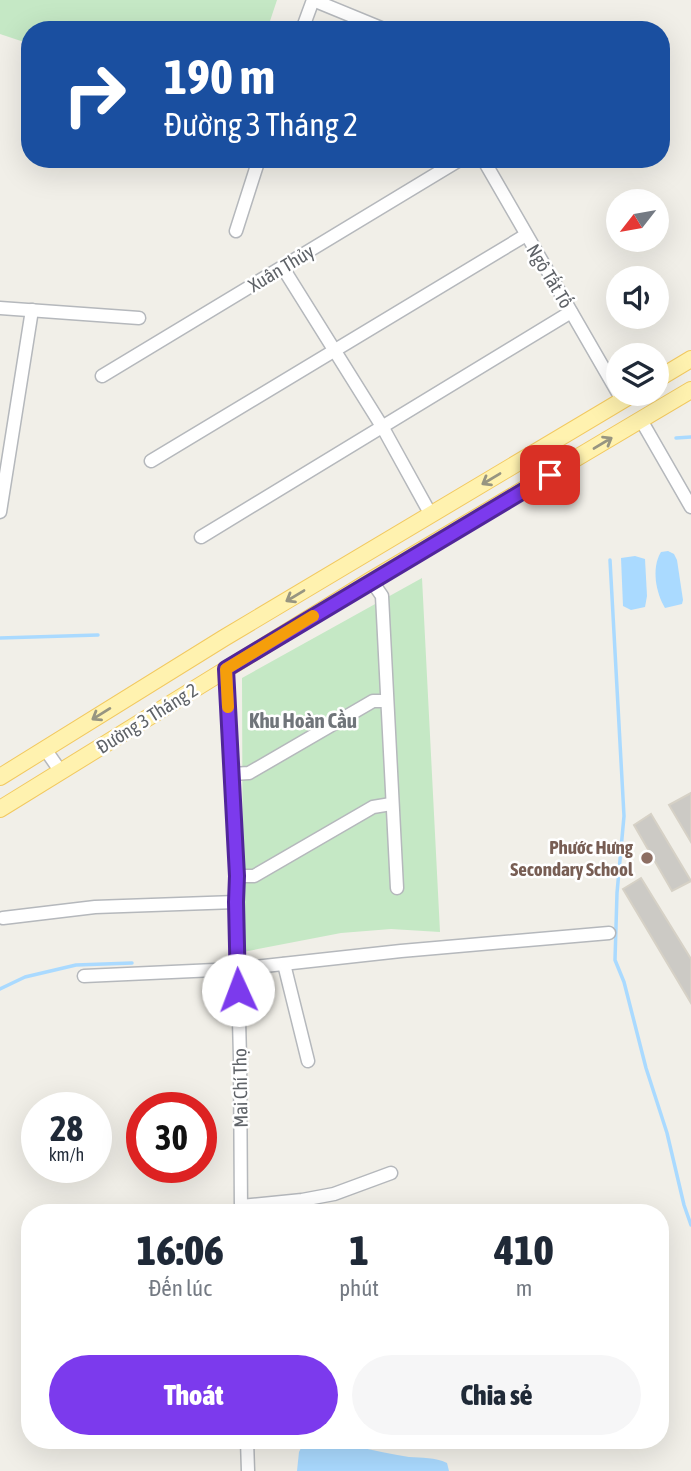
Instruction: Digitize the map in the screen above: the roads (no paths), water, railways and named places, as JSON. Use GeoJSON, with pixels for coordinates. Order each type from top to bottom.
{"type":"FeatureCollection","features":[{"type":"Feature","properties":{"kind":"main road"},"geometry":{"type":"LineString","coordinates":[[669,372],[691,359]]}},
{"type":"Feature","properties":{"kind":"main road","name":"Đường 3 Tháng 2"},"geometry":{"type":"LineString","coordinates":[[0,809],[372,580],[691,390]]}},
{"type":"Feature","properties":{"kind":"main road","name":"Đường 3 Tháng 2"},"geometry":{"type":"LineString","coordinates":[[0,777],[224,638],[431,516],[606,406]]}},
{"type":"Feature","properties":{"kind":"street"},"geometry":{"type":"LineString","coordinates":[[305,21],[313,0],[364,21]]}},
{"type":"Feature","properties":{"kind":"street"},"geometry":{"type":"LineString","coordinates":[[236,231],[256,168]]}},
{"type":"Feature","properties":{"kind":"street","name":"Xuân Thủy"},"geometry":{"type":"LineString","coordinates":[[102,376],[446,168]]}},
{"type":"Feature","properties":{"kind":"street","name":"Ngô Tất Tố"},"geometry":{"type":"LineString","coordinates":[[488,168],[606,368]]}},
{"type":"Feature","properties":{"kind":"street"},"geometry":{"type":"LineString","coordinates":[[151,461],[526,235]]}},
{"type":"Feature","properties":{"kind":"street"},"geometry":{"type":"LineString","coordinates":[[283,268],[383,428],[431,516]]}},
{"type":"Feature","properties":{"kind":"street"},"geometry":{"type":"LineString","coordinates":[[0,308],[139,318]]}},
{"type":"Feature","properties":{"kind":"street"},"geometry":{"type":"LineString","coordinates":[[0,512],[32,310]]}},
{"type":"Feature","properties":{"kind":"street"},"geometry":{"type":"LineString","coordinates":[[201,537],[571,312]]}},
{"type":"Feature","properties":{"kind":"street"},"geometry":{"type":"LineString","coordinates":[[641,420],[691,507]]}},
{"type":"Feature","properties":{"kind":"street"},"geometry":{"type":"LineString","coordinates":[[372,580],[382,596],[397,888]]}},
{"type":"Feature","properties":{"kind":"street","name":"Mai Chí Thọ"},"geometry":{"type":"LineString","coordinates":[[226,669],[237,876],[241,1204]]}},
{"type":"Feature","properties":{"kind":"street"},"geometry":{"type":"LineString","coordinates":[[232,774],[249,773],[373,701],[386,701]]}},
{"type":"Feature","properties":{"kind":"street"},"geometry":{"type":"LineString","coordinates":[[46,749],[61,772]]}},
{"type":"Feature","properties":{"kind":"street"},"geometry":{"type":"LineString","coordinates":[[237,876],[254,876],[373,807],[391,804]]}},
{"type":"Feature","properties":{"kind":"street"},"geometry":{"type":"LineString","coordinates":[[3,918],[95,907],[236,902]]}},
{"type":"Feature","properties":{"kind":"street"},"geometry":{"type":"LineString","coordinates":[[84,976],[237,969],[609,933]]}},
{"type":"Feature","properties":{"kind":"street"},"geometry":{"type":"LineString","coordinates":[[284,964],[308,1061]]}},
{"type":"Feature","properties":{"kind":"street"},"geometry":{"type":"LineString","coordinates":[[275,1204],[334,1194],[391,1173]]}},
{"type":"Feature","properties":{"kind":"street"},"geometry":{"type":"LineString","coordinates":[[247,1449],[248,1471]]}},
{"type":"Feature","properties":{"kind":"water"},"geometry":{"type":"Polygon","coordinates":[[[661,552],[674,554],[677,560],[683,600],[682,604],[665,608],[657,588],[655,573],[661,552]]]}},
{"type":"Feature","properties":{"kind":"water"},"geometry":{"type":"Polygon","coordinates":[[[635,556],[645,559],[647,596],[645,607],[631,610],[623,606],[621,558],[635,556]]]}},
{"type":"Feature","properties":{"kind":"water"},"geometry":{"type":"Polygon","coordinates":[[[300,1449],[366,1449],[438,1460],[447,1463],[449,1471],[297,1471],[300,1449]]]}},
{"type":"Feature","properties":{"kind":"waterway"},"geometry":{"type":"LineString","coordinates":[[676,438],[691,437]]}},
{"type":"Feature","properties":{"kind":"waterway"},"geometry":{"type":"LineString","coordinates":[[610,560],[624,816],[617,893],[615,960],[624,982],[691,1225]]}},
{"type":"Feature","properties":{"kind":"waterway"},"geometry":{"type":"LineString","coordinates":[[0,638],[98,635]]}},
{"type":"Feature","properties":{"kind":"waterway"},"geometry":{"type":"LineString","coordinates":[[0,989],[25,977],[76,965],[132,963]]}},
{"type":"Feature","properties":{"kind":"place","name":"Phước Hưng Secondary School"},"geometry":{"type":"Point","coordinates":[647,858]}},
{"type":"Feature","properties":{"kind":"district","name":"Khu Hoàn Cầu"},"geometry":{"type":"Point","coordinates":[303,720]}}]}
